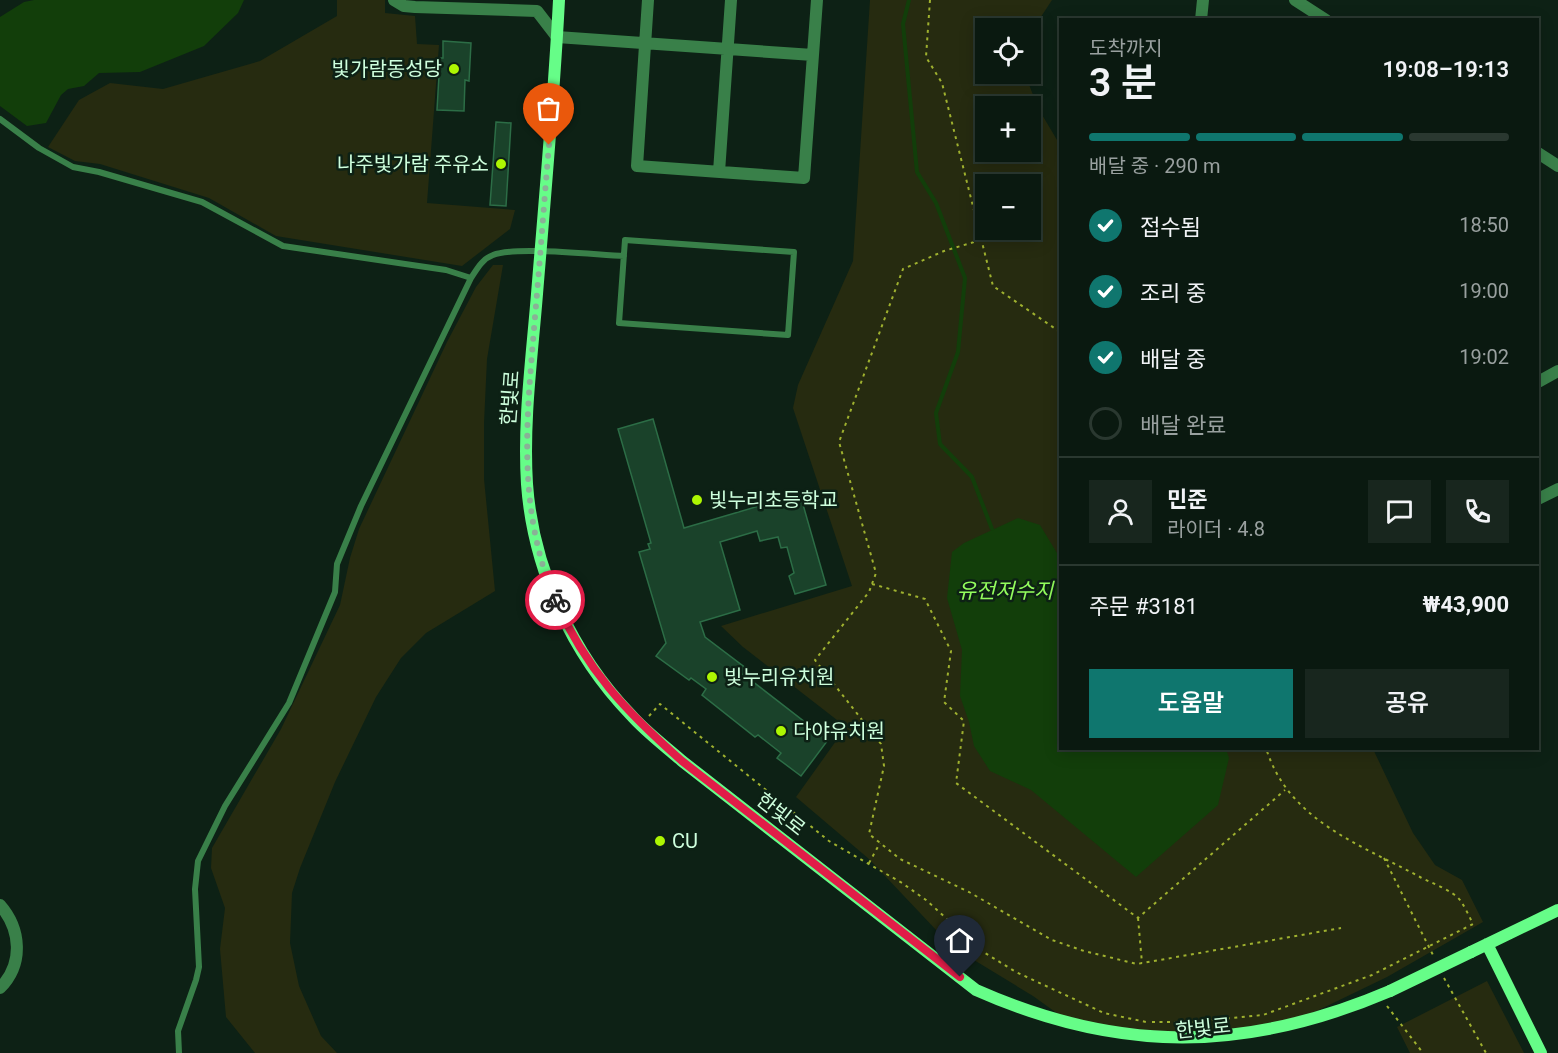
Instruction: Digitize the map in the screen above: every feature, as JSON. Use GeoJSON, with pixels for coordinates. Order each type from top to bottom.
{"type":"FeatureCollection","features":[{"type":"Feature","properties":{"kind":"street"},"geometry":{"type":"LineString","coordinates":[[394,0],[404,6],[415,8],[537,11],[557,37],[813,55]]}},
{"type":"Feature","properties":{"kind":"street","name":"한빛로"},"geometry":{"type":"LineString","coordinates":[[559,0],[526,434],[527,486],[531,516],[554,597],[564,621],[602,681],[640,725],[682,761],[976,990],[1007,1009],[1054,1031],[1084,1040]]}},
{"type":"Feature","properties":{"kind":"street"},"geometry":{"type":"LineString","coordinates":[[648,0],[637,166],[804,178],[817,0]]}},
{"type":"Feature","properties":{"kind":"street"},"geometry":{"type":"LineString","coordinates":[[719,172],[731,0]]}},
{"type":"Feature","properties":{"kind":"street"},"geometry":{"type":"LineString","coordinates":[[1201,18],[1203,0]]}},
{"type":"Feature","properties":{"kind":"street"},"geometry":{"type":"LineString","coordinates":[[1295,0],[1323,18]]}},
{"type":"Feature","properties":{"kind":"street"},"geometry":{"type":"LineString","coordinates":[[1539,154],[1558,166]]}},
{"type":"Feature","properties":{"kind":"street"},"geometry":{"type":"LineString","coordinates":[[1539,381],[1558,371]]}},
{"type":"Feature","properties":{"kind":"street"},"geometry":{"type":"LineString","coordinates":[[1539,498],[1558,489]]}},
{"type":"Feature","properties":{"kind":"street"},"geometry":{"type":"LineString","coordinates":[[0,904],[9,915],[16,932],[18,949],[13,971],[0,988]]}},
{"type":"Feature","properties":{"kind":"street","name":"한빛로"},"geometry":{"type":"LineString","coordinates":[[1188,1050],[1217,1048],[1284,1035],[1330,1019],[1558,910]]}},
{"type":"Feature","properties":{"kind":"street"},"geometry":{"type":"LineString","coordinates":[[1487,944],[1541,1053]]}},
{"type":"Feature","properties":{"kind":"lane"},"geometry":{"type":"LineString","coordinates":[[0,119],[39,148],[73,167],[99,172],[202,202],[228,214],[283,246],[446,270],[471,278]]}},
{"type":"Feature","properties":{"kind":"lane"},"geometry":{"type":"LineString","coordinates":[[625,240],[794,252],[788,335],[620,323],[624,256],[625,240]]}},
{"type":"Feature","properties":{"kind":"lane"},"geometry":{"type":"LineString","coordinates":[[179,1053],[177,1031],[199,967],[195,889],[198,861],[225,806],[289,703],[335,592],[337,564],[361,506],[471,278],[479,265],[495,254],[624,256]]}},
{"type":"Feature","properties":{"kind":"path"},"geometry":{"type":"LineString","coordinates":[[930,0],[926,57],[942,83],[975,216]]}},
{"type":"Feature","properties":{"kind":"path"},"geometry":{"type":"LineString","coordinates":[[1059,331],[993,286],[981,240],[944,251],[903,269],[839,442],[876,573],[869,592],[815,660],[881,744],[884,765],[869,834],[900,859],[969,892],[1052,940],[1120,961],[1143,963],[1341,928]]}},
{"type":"Feature","properties":{"kind":"path"},"geometry":{"type":"LineString","coordinates":[[872,584],[925,599],[951,651],[944,702],[964,721],[956,783],[1138,918],[1143,963]]}},
{"type":"Feature","properties":{"kind":"path"},"geometry":{"type":"LineString","coordinates":[[640,725],[660,704],[829,841],[902,883],[926,900],[984,953],[1016,972],[1104,1013],[1148,1022],[1192,1022],[1263,1015],[1372,975],[1473,924],[1459,898],[1323,824],[1286,790],[1275,774],[1267,750]]}},
{"type":"Feature","properties":{"kind":"path"},"geometry":{"type":"LineString","coordinates":[[1138,918],[1286,790]]}},
{"type":"Feature","properties":{"kind":"path"},"geometry":{"type":"LineString","coordinates":[[869,863],[880,843]]}},
{"type":"Feature","properties":{"kind":"path"},"geometry":{"type":"LineString","coordinates":[[1384,994],[1423,1053]]}},
{"type":"Feature","properties":{"kind":"shaded area"},"geometry":{"type":"Polygon","coordinates":[[[337,0],[385,0],[385,13],[415,16],[417,44],[439,45],[427,203],[515,210],[510,229],[462,266],[276,236],[209,198],[100,164],[75,161],[48,147],[79,100],[110,83],[163,89],[260,61],[337,16],[337,0]]]}},
{"type":"Feature","properties":{"kind":"shaded area"},"geometry":{"type":"Polygon","coordinates":[[[870,0],[1052,0],[1040,18],[975,18],[975,84],[1029,84],[1033,96],[975,96],[975,162],[1041,162],[1041,113],[1059,143],[1059,219],[1057,220],[1059,223],[1059,750],[1373,750],[1413,833],[1435,865],[1462,880],[1483,922],[1387,977],[1296,1021],[1252,1036],[1198,1043],[1123,1037],[1065,1019],[1033,996],[974,960],[938,932],[869,859],[796,797],[846,727],[743,647],[721,626],[852,586],[793,408],[798,385],[853,261],[870,0]]]}},
{"type":"Feature","properties":{"kind":"shaded area"},"geometry":{"type":"Polygon","coordinates":[[[493,265],[503,265],[487,359],[484,479],[495,591],[426,633],[401,658],[376,697],[335,782],[300,868],[292,893],[290,943],[299,986],[321,1036],[337,1053],[255,1053],[226,1017],[220,949],[225,908],[211,868],[212,848],[281,729],[340,605],[359,529],[447,342],[476,287],[493,265]]]}},
{"type":"Feature","properties":{"kind":"shaded area"},"geometry":{"type":"Polygon","coordinates":[[[1487,981],[1524,1053],[1410,1053],[1397,1027],[1487,981]]]}},
{"type":"Feature","properties":{"kind":"water"},"geometry":{"type":"Polygon","coordinates":[[[34,0],[244,0],[238,13],[204,46],[140,72],[99,73],[84,86],[68,89],[61,95],[46,123],[27,126],[0,106],[0,17],[24,2],[34,0]]]}},
{"type":"Feature","properties":{"kind":"water","name":"유전저수지"},"geometry":{"type":"Polygon","coordinates":[[[1018,518],[1040,525],[1059,556],[1059,750],[1226,750],[1229,758],[1218,805],[1136,877],[1031,790],[990,771],[974,746],[960,696],[962,650],[947,598],[952,552],[964,543],[1018,518]]]}},
{"type":"Feature","properties":{"kind":"building","name":"빛가람동성당"},"geometry":{"type":"Polygon","coordinates":[[[443,41],[471,43],[469,81],[465,80],[464,111],[437,110],[443,41]]]}},
{"type":"Feature","properties":{"kind":"building","name":"나주빛가람 주유소"},"geometry":{"type":"Polygon","coordinates":[[[496,122],[511,123],[506,206],[490,205],[496,122]]]}},
{"type":"Feature","properties":{"kind":"building"},"geometry":{"type":"Polygon","coordinates":[[[653,419],[684,528],[800,494],[826,585],[795,594],[789,576],[794,573],[787,547],[781,548],[778,537],[760,541],[757,531],[720,542],[740,610],[700,622],[705,637],[747,669],[743,674],[828,740],[801,776],[777,758],[781,753],[758,735],[755,737],[702,695],[706,689],[691,678],[689,680],[656,656],[666,643],[639,552],[650,549],[648,544],[651,543],[618,429],[653,419]]]}},
{"type":"Feature","properties":{"kind":"waterway"},"geometry":{"type":"LineString","coordinates":[[909,0],[903,24],[917,172],[936,203],[965,278],[958,352],[936,413],[940,444],[972,477],[992,529]]}},
{"type":"Feature","properties":{"kind":"way so far"},"geometry":{"type":"LineString","coordinates":[[549,145],[528,402],[526,464],[531,516],[555,600]]}},
{"type":"Feature","properties":{"kind":"place","name":"빛가람동성당"},"geometry":{"type":"Point","coordinates":[454,69]}},
{"type":"Feature","properties":{"kind":"place","name":"나주빛가람 주유소"},"geometry":{"type":"Point","coordinates":[501,164]}},
{"type":"Feature","properties":{"kind":"place","name":"빛누리초등학교"},"geometry":{"type":"Point","coordinates":[697,500]}},
{"type":"Feature","properties":{"kind":"place","name":"빛누리유치원"},"geometry":{"type":"Point","coordinates":[712,677]}},
{"type":"Feature","properties":{"kind":"place","name":"다야유치원"},"geometry":{"type":"Point","coordinates":[781,731]}},
{"type":"Feature","properties":{"kind":"place","name":"CU"},"geometry":{"type":"Point","coordinates":[660,841]}},
{"type":"Feature","properties":{"kind":"route"},"geometry":{"type":"LineString","coordinates":[[555,600],[564,621],[602,681],[640,725],[682,761],[960,977]]}}]}
